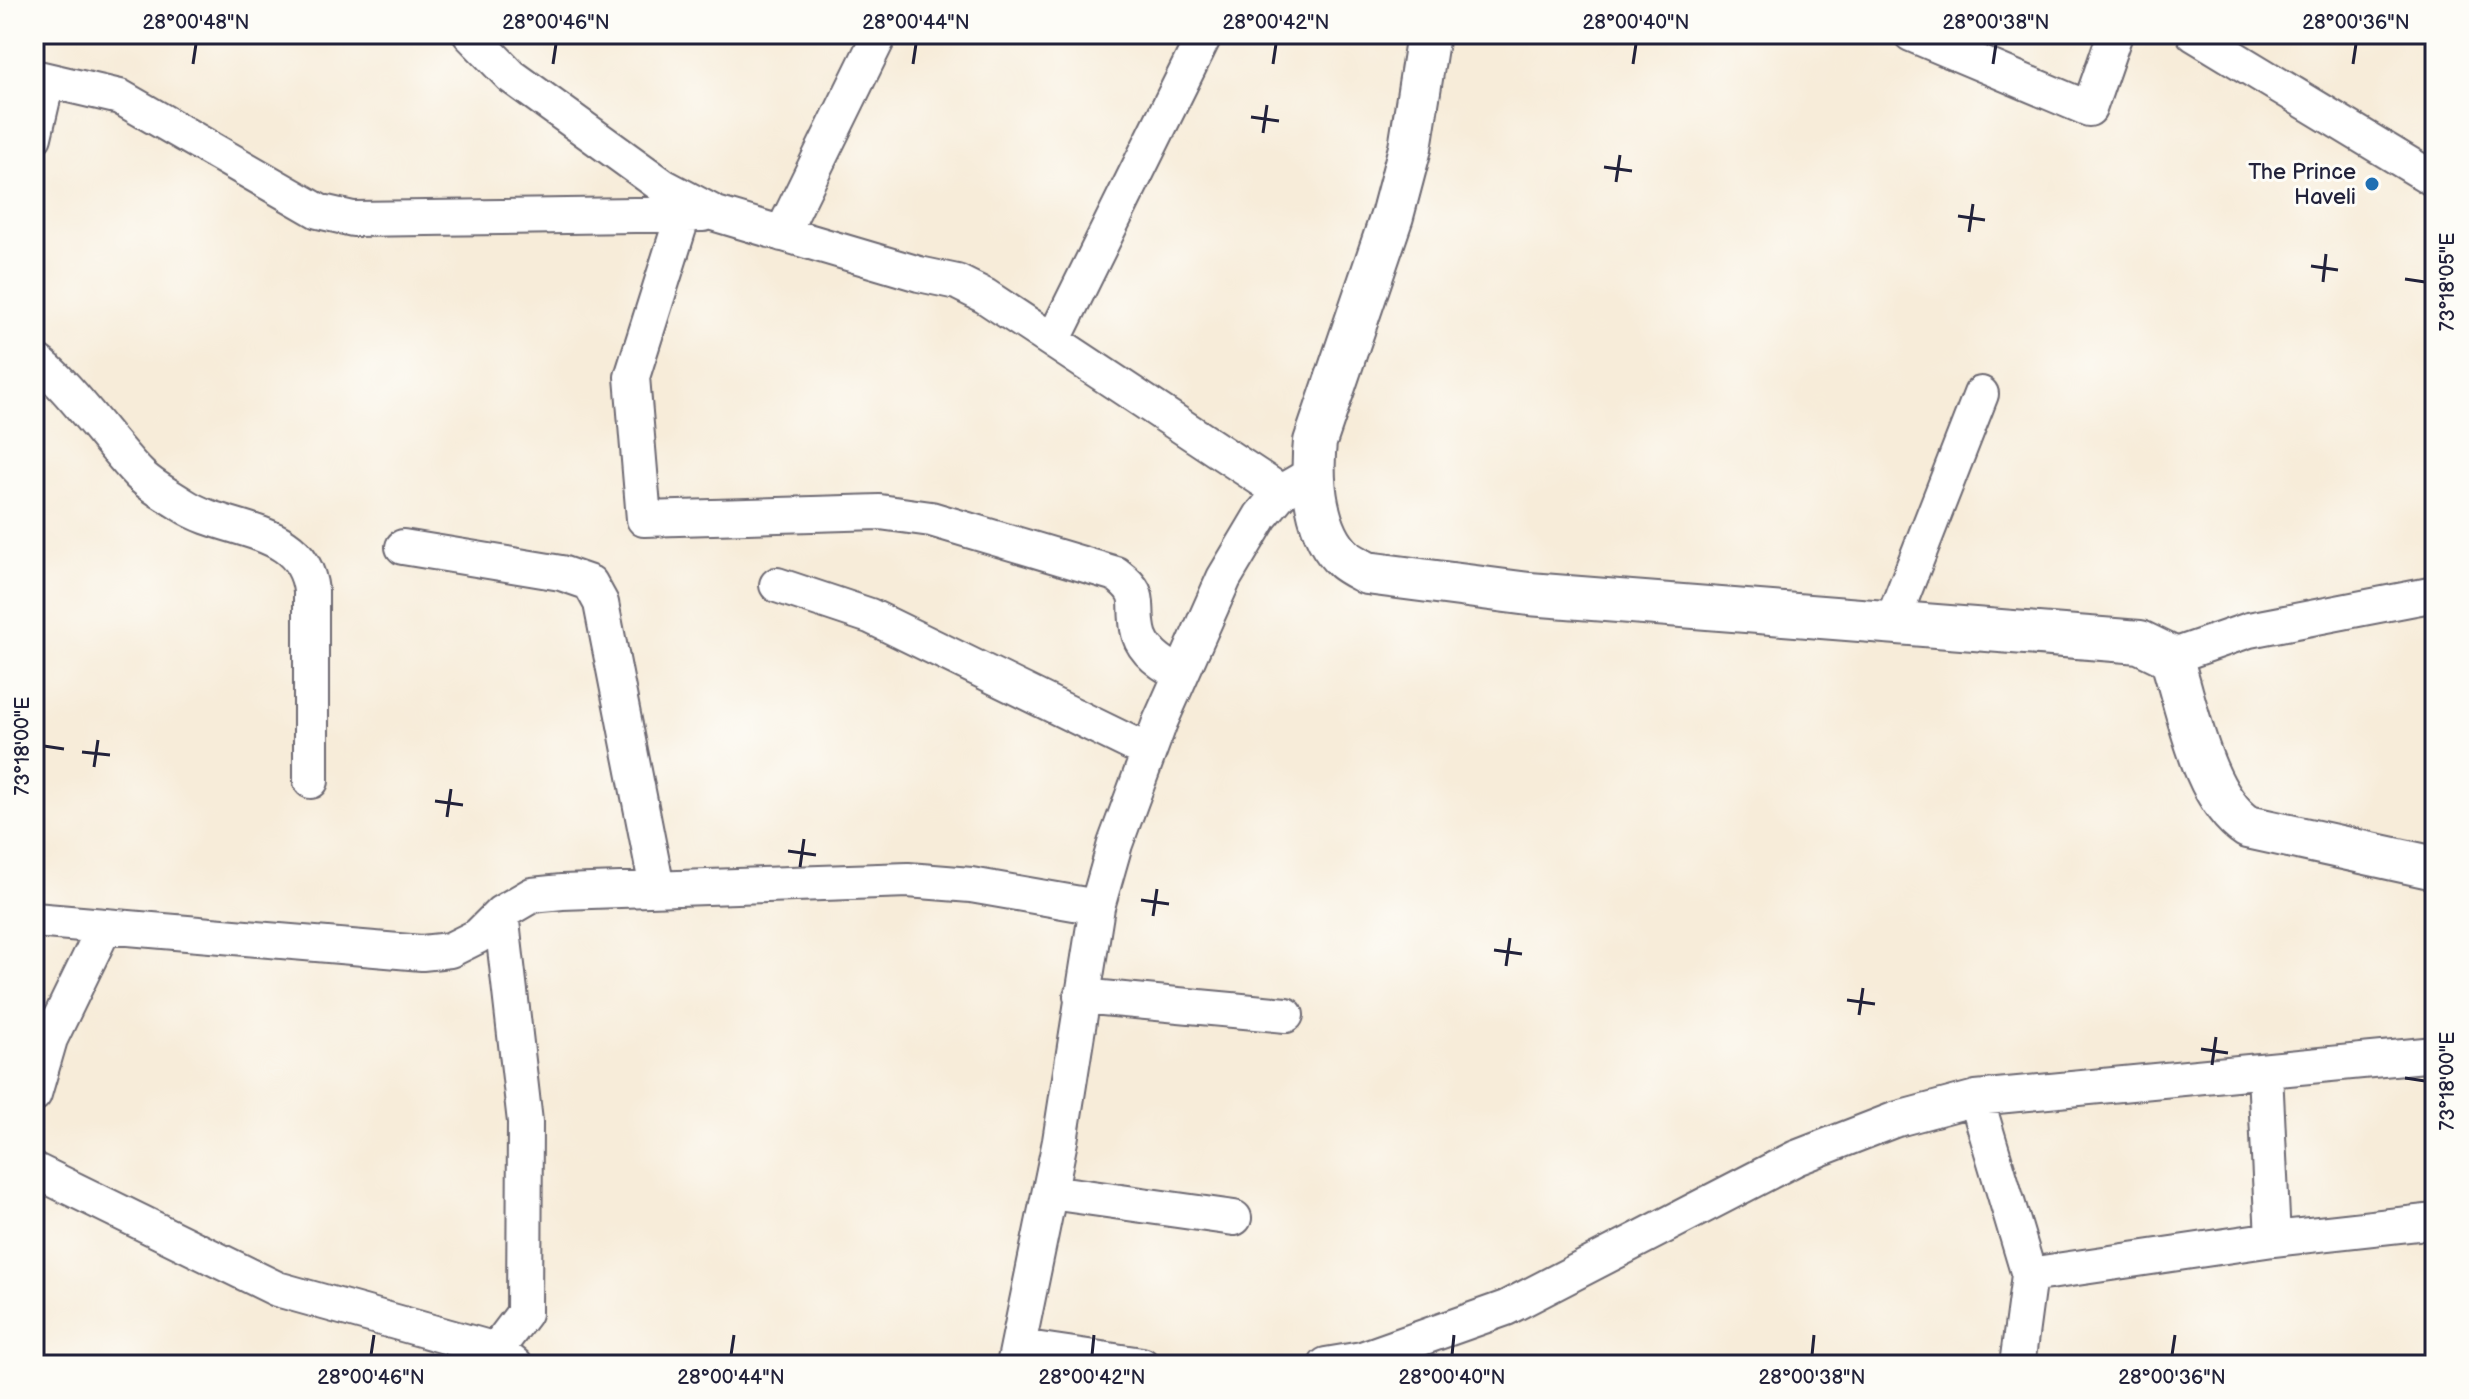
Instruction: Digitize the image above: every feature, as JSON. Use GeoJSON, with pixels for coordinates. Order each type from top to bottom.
{"type":"FeatureCollection","features":[{"type":"Feature","properties":{"kind":"street"},"geometry":{"type":"LineString","coordinates":[[782,234],[880,34]]}},
{"type":"Feature","properties":{"kind":"street"},"geometry":{"type":"LineString","coordinates":[[1053,341],[1205,34]]}},
{"type":"Feature","properties":{"kind":"street"},"geometry":{"type":"LineString","coordinates":[[1142,1365],[1017,1356],[1050,1192],[1097,907],[1149,752],[1224,578],[1261,516],[1296,483],[1324,412],[1392,216],[1410,148],[1428,34]]}},
{"type":"Feature","properties":{"kind":"street"},"geometry":{"type":"LineString","coordinates":[[1911,34],[2089,109],[2115,34]]}},
{"type":"Feature","properties":{"kind":"street"},"geometry":{"type":"LineString","coordinates":[[2194,34],[2435,180]]}},
{"type":"Feature","properties":{"kind":"street"},"geometry":{"type":"LineString","coordinates":[[489,41],[511,76],[699,214]]}},
{"type":"Feature","properties":{"kind":"street"},"geometry":{"type":"LineString","coordinates":[[34,137],[40,79],[120,97],[318,211],[353,219],[699,214],[957,282],[1296,483],[1344,560],[1367,573],[1529,594],[2140,642],[2171,657],[2249,630],[2435,594]]}},
{"type":"Feature","properties":{"kind":"street"},"geometry":{"type":"LineString","coordinates":[[699,214],[632,377],[644,519],[880,512],[931,519],[1116,574],[1133,586],[1139,607],[1137,630],[1146,650],[1181,674]]}},
{"type":"Feature","properties":{"kind":"street"},"geometry":{"type":"LineString","coordinates":[[34,360],[140,476],[189,509],[276,540],[302,559],[309,573],[311,591],[311,781]]}},
{"type":"Feature","properties":{"kind":"street"},"geometry":{"type":"LineString","coordinates":[[1892,622],[1981,394]]}},
{"type":"Feature","properties":{"kind":"street"},"geometry":{"type":"LineString","coordinates":[[403,547],[561,573],[590,583],[601,603],[657,888]]}},
{"type":"Feature","properties":{"kind":"street"},"geometry":{"type":"LineString","coordinates":[[777,585],[870,616],[1149,752]]}},
{"type":"Feature","properties":{"kind":"street"},"geometry":{"type":"LineString","coordinates":[[2171,657],[2214,789],[2230,815],[2248,827],[2435,868]]}},
{"type":"Feature","properties":{"kind":"street"},"geometry":{"type":"LineString","coordinates":[[34,920],[422,953],[450,950],[478,936],[501,913],[532,895],[908,880],[971,885],[1097,907]]}},
{"type":"Feature","properties":{"kind":"street"},"geometry":{"type":"LineString","coordinates":[[34,1170],[277,1289],[506,1357],[524,1313],[525,1122],[501,913]]}},
{"type":"Feature","properties":{"kind":"street"},"geometry":{"type":"LineString","coordinates":[[34,1094],[50,1039],[105,926]]}},
{"type":"Feature","properties":{"kind":"street"},"geometry":{"type":"LineString","coordinates":[[1081,996],[1286,1015]]}},
{"type":"Feature","properties":{"kind":"street"},"geometry":{"type":"LineString","coordinates":[[1326,1365],[1362,1362],[1506,1308],[1796,1158],[1894,1120],[1976,1098],[2265,1073],[2435,1054]]}},
{"type":"Feature","properties":{"kind":"street"},"geometry":{"type":"LineString","coordinates":[[2265,1073],[2273,1239]]}},
{"type":"Feature","properties":{"kind":"street"},"geometry":{"type":"LineString","coordinates":[[1976,1098],[2029,1275],[2017,1365]]}},
{"type":"Feature","properties":{"kind":"street"},"geometry":{"type":"LineString","coordinates":[[1050,1192],[1234,1218]]}},
{"type":"Feature","properties":{"kind":"street"},"geometry":{"type":"LineString","coordinates":[[2029,1275],[2273,1239],[2435,1221]]}},
{"type":"Feature","properties":{"kind":"place","name":"The Prince Haveli"},"geometry":{"type":"Point","coordinates":[2372,184]}}]}
